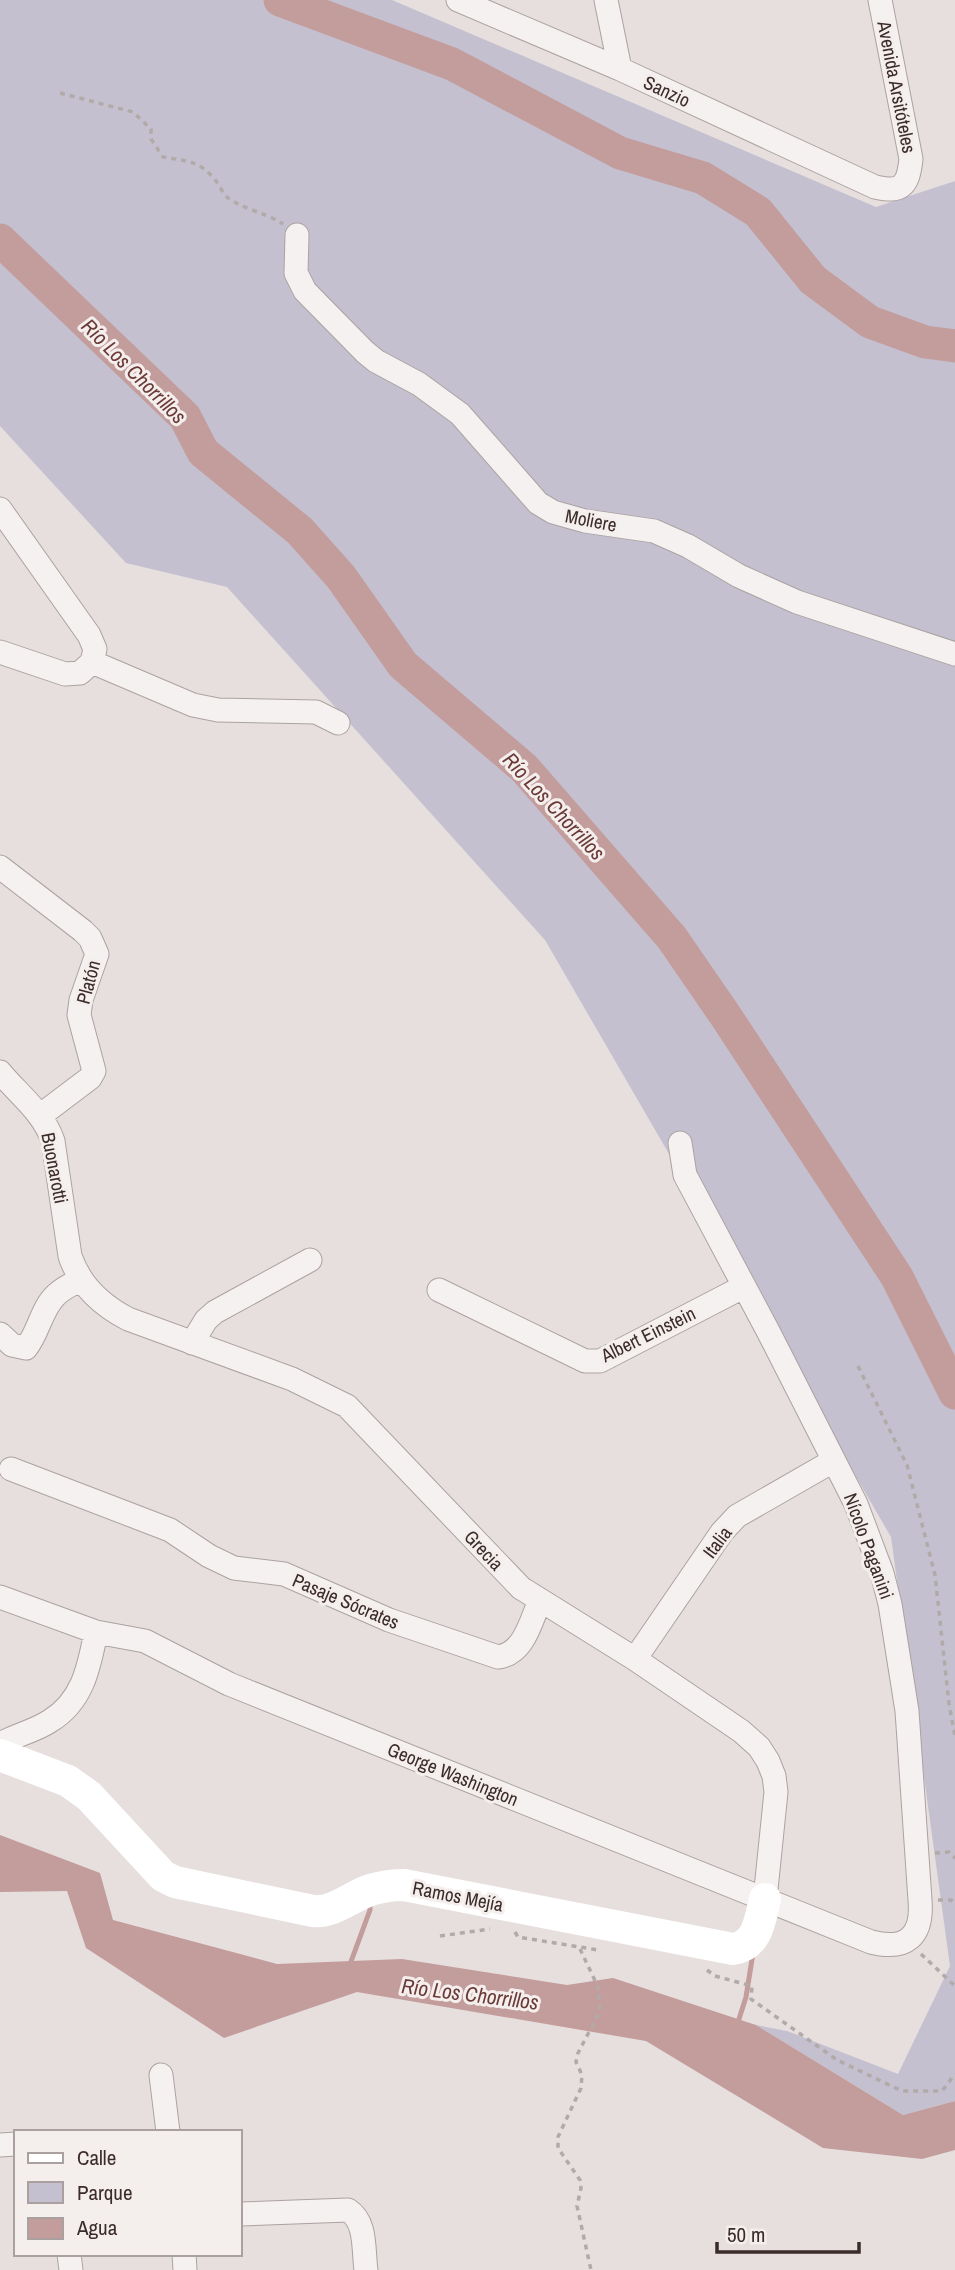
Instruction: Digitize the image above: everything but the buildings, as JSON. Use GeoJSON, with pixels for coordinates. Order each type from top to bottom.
{"type":"FeatureCollection","features":[{"type":"Feature","properties":{"kind":"street","name":"Sanzio"},"geometry":{"type":"LineString","coordinates":[[458,0],[620,69],[875,187]]}},
{"type":"Feature","properties":{"kind":"street"},"geometry":{"type":"LineString","coordinates":[[606,0],[620,69]]}},
{"type":"Feature","properties":{"kind":"street","name":"Avenida Arsitóteles"},"geometry":{"type":"LineString","coordinates":[[875,187],[891,191],[902,186],[910,174],[911,159],[880,0]]}},
{"type":"Feature","properties":{"kind":"street","name":"Moliere"},"geometry":{"type":"LineString","coordinates":[[297,235],[296,273],[305,291],[376,361],[419,384],[460,414],[538,503],[553,512],[585,521],[654,531],[688,546],[739,576],[797,602],[955,654]]}},
{"type":"Feature","properties":{"kind":"street"},"geometry":{"type":"LineString","coordinates":[[0,509],[89,635],[96,649],[92,662],[80,673],[65,674],[0,652]]}},
{"type":"Feature","properties":{"kind":"street"},"geometry":{"type":"LineString","coordinates":[[92,662],[193,705],[218,710],[316,712],[338,723]]}},
{"type":"Feature","properties":{"kind":"street","name":"Platón"},"geometry":{"type":"LineString","coordinates":[[0,867],[83,931],[90,938],[97,954],[81,1000],[79,1015],[94,1071],[90,1078],[41,1115]]}},
{"type":"Feature","properties":{"kind":"street","name":"Buonarotti"},"geometry":{"type":"LineString","coordinates":[[0,1072],[41,1115],[53,1141],[70,1256],[80,1280]]}},
{"type":"Feature","properties":{"kind":"street","name":"Nícolo Paganini"},"geometry":{"type":"LineString","coordinates":[[680,1143],[685,1175],[769,1332],[856,1504],[882,1573],[890,1604],[907,1711],[921,1915],[916,1931],[906,1940]]}},
{"type":"Feature","properties":{"kind":"street"},"geometry":{"type":"LineString","coordinates":[[192,1343],[206,1320],[215,1312],[310,1260]]}},
{"type":"Feature","properties":{"kind":"street"},"geometry":{"type":"LineString","coordinates":[[0,1334],[12,1345],[26,1348],[32,1341],[48,1304],[55,1296],[80,1280]]}},
{"type":"Feature","properties":{"kind":"street","name":"Grecia"},"geometry":{"type":"LineString","coordinates":[[80,1280],[111,1310],[128,1319],[292,1379],[347,1406],[505,1573],[540,1600],[635,1659],[741,1731],[759,1747],[768,1761],[776,1792],[765,1899]]}},
{"type":"Feature","properties":{"kind":"street","name":"Albert Einstein"},"geometry":{"type":"LineString","coordinates":[[439,1290],[585,1361],[600,1361],[743,1287]]}},
{"type":"Feature","properties":{"kind":"street","name":"Italia"},"geometry":{"type":"LineString","coordinates":[[635,1659],[722,1532],[737,1516],[833,1461]]}},
{"type":"Feature","properties":{"kind":"street","name":"Pasaje Sócrates"},"geometry":{"type":"LineString","coordinates":[[11,1469],[170,1531],[209,1556],[234,1568],[284,1574],[389,1620],[498,1657],[515,1651],[540,1600]]}},
{"type":"Feature","properties":{"kind":"street","name":"George Washington"},"geometry":{"type":"LineString","coordinates":[[0,1597],[96,1632],[145,1642],[229,1684],[871,1942],[896,1946],[906,1940]]}},
{"type":"Feature","properties":{"kind":"street"},"geometry":{"type":"LineString","coordinates":[[0,1744],[49,1722],[66,1709],[87,1678],[96,1632]]}},
{"type":"Feature","properties":{"kind":"street","name":"Ramos Mejía"},"geometry":{"type":"LineString","coordinates":[[0,1755],[68,1781],[89,1796],[163,1876],[175,1882],[313,1911],[322,1912],[371,1890],[389,1885],[404,1885],[733,1949],[742,1948],[756,1933],[765,1899]]}},
{"type":"Feature","properties":{"kind":"street"},"geometry":{"type":"LineString","coordinates":[[161,2076],[169,2130]]}},
{"type":"Feature","properties":{"kind":"street"},"geometry":{"type":"LineString","coordinates":[[242,2214],[348,2210],[361,2224],[366,2270]]}},
{"type":"Feature","properties":{"kind":"path"},"geometry":{"type":"LineString","coordinates":[[60,93],[133,112],[151,129],[151,139],[163,157],[190,160],[199,165],[214,178],[228,198],[274,218],[297,235]]}},
{"type":"Feature","properties":{"kind":"path"},"geometry":{"type":"LineString","coordinates":[[858,1366],[907,1465],[935,1575],[955,1736]]}},
{"type":"Feature","properties":{"kind":"path"},"geometry":{"type":"LineString","coordinates":[[510,1926],[518,1937],[606,1951]]}},
{"type":"Feature","properties":{"kind":"path"},"geometry":{"type":"LineString","coordinates":[[440,1936],[499,1927]]}},
{"type":"Feature","properties":{"kind":"path"},"geometry":{"type":"LineString","coordinates":[[906,1940],[955,1986]]}},
{"type":"Feature","properties":{"kind":"path"},"geometry":{"type":"LineString","coordinates":[[580,1948],[598,1987],[601,2003],[598,2018],[578,2053],[577,2067],[582,2075],[581,2088],[558,2137],[558,2148],[580,2180],[577,2206],[591,2270]]}},
{"type":"Feature","properties":{"kind":"path"},"geometry":{"type":"LineString","coordinates":[[699,1964],[715,1976],[752,1986],[751,1999],[837,2060],[902,2091],[942,2091],[955,2074]]}},
{"type":"Feature","properties":{"kind":"green space"},"geometry":{"type":"Polygon","coordinates":[[[0,0],[392,0],[876,207],[955,181],[955,2101],[903,2115],[756,2025],[787,2031],[898,2074],[950,1966],[891,1537],[545,940],[227,587],[126,563],[0,426],[0,0]]]}},
{"type":"Feature","properties":{"kind":"water"},"geometry":{"type":"Polygon","coordinates":[[[0,1835],[100,1873],[113,1920],[277,1964],[402,1959],[567,1985],[613,1978],[756,2025],[903,2115],[955,2101],[955,2150],[922,2159],[823,2148],[646,2041],[357,1992],[224,2038],[86,1948],[67,1891],[0,1892],[0,1835]]]}},
{"type":"Feature","properties":{"kind":"waterway","name":"Río Los Chorrillos"},"geometry":{"type":"LineString","coordinates":[[280,0],[452,64],[620,153],[703,178],[758,212],[813,280],[870,322],[925,342],[955,346]]}},
{"type":"Feature","properties":{"kind":"waterway","name":"Río Los Chorrillos"},"geometry":{"type":"LineString","coordinates":[[0,240],[185,417],[203,452],[300,531],[341,577],[403,665],[524,768],[672,938],[897,1277],[955,1393]]}},
{"type":"Feature","properties":{"kind":"waterway"},"geometry":{"type":"LineString","coordinates":[[349,1967],[370,1910],[370,1900]]}},
{"type":"Feature","properties":{"kind":"waterway"},"geometry":{"type":"LineString","coordinates":[[739,2019],[746,1997],[753,1953]]}}]}
